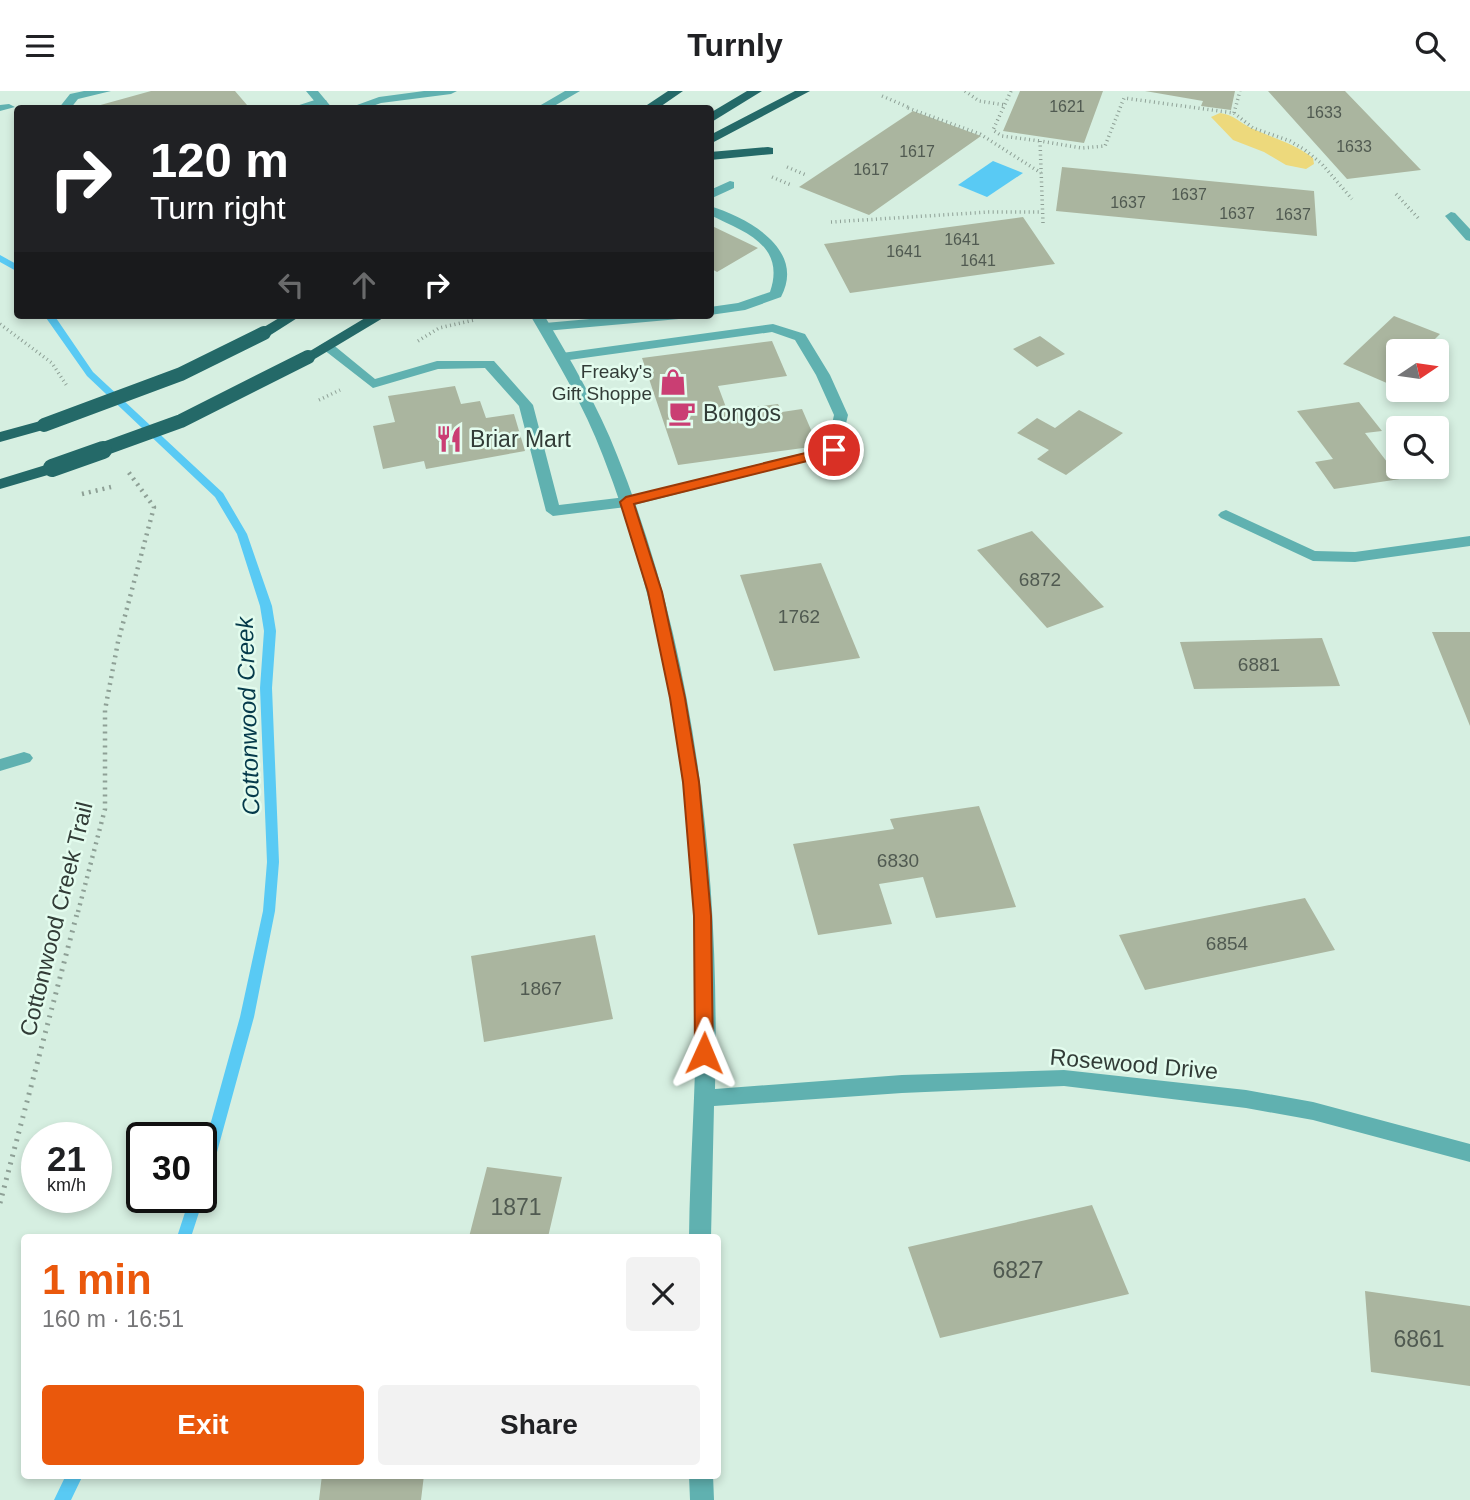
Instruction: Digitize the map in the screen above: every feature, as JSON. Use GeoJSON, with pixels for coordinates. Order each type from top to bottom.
{"type":"FeatureCollection","features":[{"type":"Feature","properties":{"kind":"highway"},"geometry":{"type":"LineString","coordinates":[[653,105],[677,91]]}},
{"type":"Feature","properties":{"kind":"highway"},"geometry":{"type":"LineString","coordinates":[[714,117],[756,91]]}},
{"type":"Feature","properties":{"kind":"highway"},"geometry":{"type":"LineString","coordinates":[[714,138],[804,91]]}},
{"type":"Feature","properties":{"kind":"highway"},"geometry":{"type":"LineString","coordinates":[[650,105],[663,99]]}},
{"type":"Feature","properties":{"kind":"highway"},"geometry":{"type":"LineString","coordinates":[[714,156],[768,151]]}},
{"type":"Feature","properties":{"kind":"highway"},"geometry":{"type":"LineString","coordinates":[[0,437],[44,425],[181,374],[288,319]]}},
{"type":"Feature","properties":{"kind":"highway"},"geometry":{"type":"LineString","coordinates":[[0,484],[181,421],[308,357],[374,319]]}},
{"type":"Feature","properties":{"kind":"street"},"geometry":{"type":"LineString","coordinates":[[66,105],[74,96],[105,91]]}},
{"type":"Feature","properties":{"kind":"street"},"geometry":{"type":"LineString","coordinates":[[312,91],[325,105]]}},
{"type":"Feature","properties":{"kind":"street"},"geometry":{"type":"LineString","coordinates":[[369,91],[386,105]]}},
{"type":"Feature","properties":{"kind":"street"},"geometry":{"type":"LineString","coordinates":[[363,105],[379,100],[451,91]]}},
{"type":"Feature","properties":{"kind":"street"},"geometry":{"type":"LineString","coordinates":[[547,105],[574,91]]}},
{"type":"Feature","properties":{"kind":"street"},"geometry":{"type":"LineString","coordinates":[[714,193],[730,184]]}},
{"type":"Feature","properties":{"kind":"street"},"geometry":{"type":"LineString","coordinates":[[714,211],[774,246],[780,260],[780,285],[776,294],[766,299],[740,307],[714,310]]}},
{"type":"Feature","properties":{"kind":"street"},"geometry":{"type":"LineString","coordinates":[[1451,216],[1470,237]]}},
{"type":"Feature","properties":{"kind":"street"},"geometry":{"type":"LineString","coordinates":[[578,319],[541,321],[580,388],[626,502],[655,592],[678,698],[691,782],[703,916],[705,1009],[700,1234]]}},
{"type":"Feature","properties":{"kind":"street"},"geometry":{"type":"LineString","coordinates":[[326,346],[373,384],[438,365],[489,364],[526,405],[553,511],[626,502],[834,450],[841,415],[823,375],[800,337],[773,328],[562,357]]}},
{"type":"Feature","properties":{"kind":"street"},"geometry":{"type":"LineString","coordinates":[[1226,515],[1313,556],[1355,557],[1470,541]]}},
{"type":"Feature","properties":{"kind":"street"},"geometry":{"type":"LineString","coordinates":[[0,765],[24,758]]}},
{"type":"Feature","properties":{"kind":"street","name":"Rosewood Drive"},"geometry":{"type":"LineString","coordinates":[[703,1098],[902,1084],[1064,1078],[1233,1097],[1313,1111],[1470,1153]]}},
{"type":"Feature","properties":{"kind":"street"},"geometry":{"type":"LineString","coordinates":[[701,1479],[702,1500]]}},
{"type":"Feature","properties":{"kind":"path"},"geometry":{"type":"LineString","coordinates":[[965,91],[979,101],[1004,105]]}},
{"type":"Feature","properties":{"kind":"path"},"geometry":{"type":"LineString","coordinates":[[1011,91],[993,130],[1002,136],[1082,148],[1105,146],[1124,98],[1234,113],[1253,128],[1290,141],[1305,150],[1352,199]]}},
{"type":"Feature","properties":{"kind":"path"},"geometry":{"type":"LineString","coordinates":[[1234,113],[1240,91]]}},
{"type":"Feature","properties":{"kind":"path"},"geometry":{"type":"LineString","coordinates":[[882,96],[980,134],[1041,173]]}},
{"type":"Feature","properties":{"kind":"path"},"geometry":{"type":"LineString","coordinates":[[1040,141],[1043,223]]}},
{"type":"Feature","properties":{"kind":"path"},"geometry":{"type":"LineString","coordinates":[[1396,194],[1420,220]]}},
{"type":"Feature","properties":{"kind":"path"},"geometry":{"type":"LineString","coordinates":[[831,222],[870,223],[1001,210],[1042,212]]}},
{"type":"Feature","properties":{"kind":"path"},"geometry":{"type":"LineString","coordinates":[[0,324],[52,363],[70,390]]}},
{"type":"Feature","properties":{"kind":"path","name":"Cottonwood Creek Trail"},"geometry":{"type":"LineString","coordinates":[[0,1203],[106,809],[105,710],[118,642],[154,507],[123,464]]}},
{"type":"Feature","properties":{"kind":"shaded area"},"geometry":{"type":"Polygon","coordinates":[[[1220,113],[1298,148],[1313,158],[1314,164],[1306,169],[1286,165],[1264,152],[1233,140],[1211,117],[1220,113]]]}},
{"type":"Feature","properties":{"kind":"water"},"geometry":{"type":"Polygon","coordinates":[[[993,161],[1023,173],[987,197],[958,185],[993,161]]]}},
{"type":"Feature","properties":{"kind":"building"},"geometry":{"type":"Polygon","coordinates":[[[151,91],[235,91],[247,105],[100,105],[151,91]]]}},
{"type":"Feature","properties":{"kind":"building"},"geometry":{"type":"Polygon","coordinates":[[[1020,91],[1103,91],[1084,143],[1003,131],[1020,91]]]}},
{"type":"Feature","properties":{"kind":"building"},"geometry":{"type":"Polygon","coordinates":[[[1145,91],[1235,91],[1231,110],[1201,106],[1203,101],[1145,91]]]}},
{"type":"Feature","properties":{"kind":"building"},"geometry":{"type":"Polygon","coordinates":[[[1268,91],[1345,91],[1421,170],[1347,179],[1268,91]]]}},
{"type":"Feature","properties":{"kind":"building"},"geometry":{"type":"Polygon","coordinates":[[[913,111],[981,136],[869,215],[799,187],[913,111]]]}},
{"type":"Feature","properties":{"kind":"building"},"geometry":{"type":"Polygon","coordinates":[[[1062,167],[1314,191],[1317,236],[1056,211],[1062,167]]]}},
{"type":"Feature","properties":{"kind":"building"},"geometry":{"type":"Polygon","coordinates":[[[1023,217],[1055,264],[850,293],[824,244],[1023,217]]]}},
{"type":"Feature","properties":{"kind":"building"},"geometry":{"type":"Polygon","coordinates":[[[714,227],[758,248],[717,272],[714,270],[714,227]]]}},
{"type":"Feature","properties":{"kind":"building"},"geometry":{"type":"Polygon","coordinates":[[[1394,316],[1440,334],[1435,339],[1386,339],[1386,383],[1343,364],[1394,316]]]}},
{"type":"Feature","properties":{"kind":"building"},"geometry":{"type":"Polygon","coordinates":[[[1040,336],[1065,354],[1037,367],[1013,349],[1040,336]]]}},
{"type":"Feature","properties":{"kind":"building"},"geometry":{"type":"Polygon","coordinates":[[[772,341],[787,376],[718,386],[727,410],[778,404],[782,412],[802,409],[818,446],[678,465],[642,358],[772,341]]]}},
{"type":"Feature","properties":{"kind":"building","name":"Briar Mart"},"geometry":{"type":"Polygon","coordinates":[[[455,386],[461,404],[480,401],[486,418],[514,414],[525,451],[426,469],[424,461],[383,469],[373,426],[395,422],[388,396],[455,386]]]}},
{"type":"Feature","properties":{"kind":"building"},"geometry":{"type":"Polygon","coordinates":[[[1359,402],[1382,431],[1365,433],[1386,461],[1386,479],[1400,479],[1334,489],[1315,462],[1333,459],[1297,411],[1359,402]]]}},
{"type":"Feature","properties":{"kind":"building"},"geometry":{"type":"Polygon","coordinates":[[[1079,410],[1123,433],[1066,475],[1037,459],[1049,450],[1017,433],[1037,418],[1055,428],[1079,410]]]}},
{"type":"Feature","properties":{"kind":"building"},"geometry":{"type":"Polygon","coordinates":[[[1032,531],[1104,607],[1047,628],[977,550],[1032,531]]]}},
{"type":"Feature","properties":{"kind":"building"},"geometry":{"type":"Polygon","coordinates":[[[821,563],[860,658],[774,671],[740,575],[821,563]]]}},
{"type":"Feature","properties":{"kind":"building"},"geometry":{"type":"Polygon","coordinates":[[[1432,632],[1470,632],[1470,726],[1432,632]]]}},
{"type":"Feature","properties":{"kind":"building"},"geometry":{"type":"Polygon","coordinates":[[[1322,638],[1340,686],[1194,689],[1180,642],[1322,638]]]}},
{"type":"Feature","properties":{"kind":"building"},"geometry":{"type":"Polygon","coordinates":[[[979,806],[1016,907],[936,918],[923,877],[879,884],[892,924],[818,935],[793,844],[894,829],[890,819],[979,806]]]}},
{"type":"Feature","properties":{"kind":"building"},"geometry":{"type":"Polygon","coordinates":[[[1305,898],[1335,950],[1145,990],[1119,935],[1305,898]]]}},
{"type":"Feature","properties":{"kind":"building"},"geometry":{"type":"Polygon","coordinates":[[[595,935],[613,1019],[484,1042],[471,956],[595,935]]]}},
{"type":"Feature","properties":{"kind":"building"},"geometry":{"type":"Polygon","coordinates":[[[487,1167],[562,1177],[549,1234],[470,1234],[487,1167]]]}},
{"type":"Feature","properties":{"kind":"building"},"geometry":{"type":"Polygon","coordinates":[[[1092,1205],[1129,1294],[940,1338],[908,1247],[1092,1205]]]}},
{"type":"Feature","properties":{"kind":"building"},"geometry":{"type":"Polygon","coordinates":[[[1365,1291],[1470,1306],[1470,1386],[1371,1372],[1365,1291]]]}},
{"type":"Feature","properties":{"kind":"building"},"geometry":{"type":"Polygon","coordinates":[[[322,1479],[424,1479],[421,1500],[319,1500],[322,1479]]]}},
{"type":"Feature","properties":{"kind":"waterway","name":"Cottonwood Creek"},"geometry":{"type":"LineString","coordinates":[[0,258],[14,267]]}},
{"type":"Feature","properties":{"kind":"waterway","name":"Cottonwood Creek"},"geometry":{"type":"LineString","coordinates":[[52,319],[90,374],[219,495],[242,534],[266,606],[270,631],[266,688],[273,862],[269,911],[247,1017],[217,1127]]}},
{"type":"Feature","properties":{"kind":"waterway","name":"Cottonwood Creek"},"geometry":{"type":"LineString","coordinates":[[185,1234],[192,1213]]}},
{"type":"Feature","properties":{"kind":"waterway","name":"Cottonwood Creek"},"geometry":{"type":"LineString","coordinates":[[62,1500],[73,1479]]}},
{"type":"Feature","properties":{"kind":"place","name":"Freaky's Gift Shoppe"},"geometry":{"type":"Point","coordinates":[673,382]}},
{"type":"Feature","properties":{"kind":"place","name":"Bongos"},"geometry":{"type":"Point","coordinates":[682,413]}},
{"type":"Feature","properties":{"kind":"place","name":"Briar Mart"},"geometry":{"type":"Point","coordinates":[449,439]}},
{"type":"Feature","properties":{"kind":"route"},"geometry":{"type":"LineString","coordinates":[[704,1053],[703,916],[691,782],[678,698],[655,592],[626,502],[834,450]]}}]}
